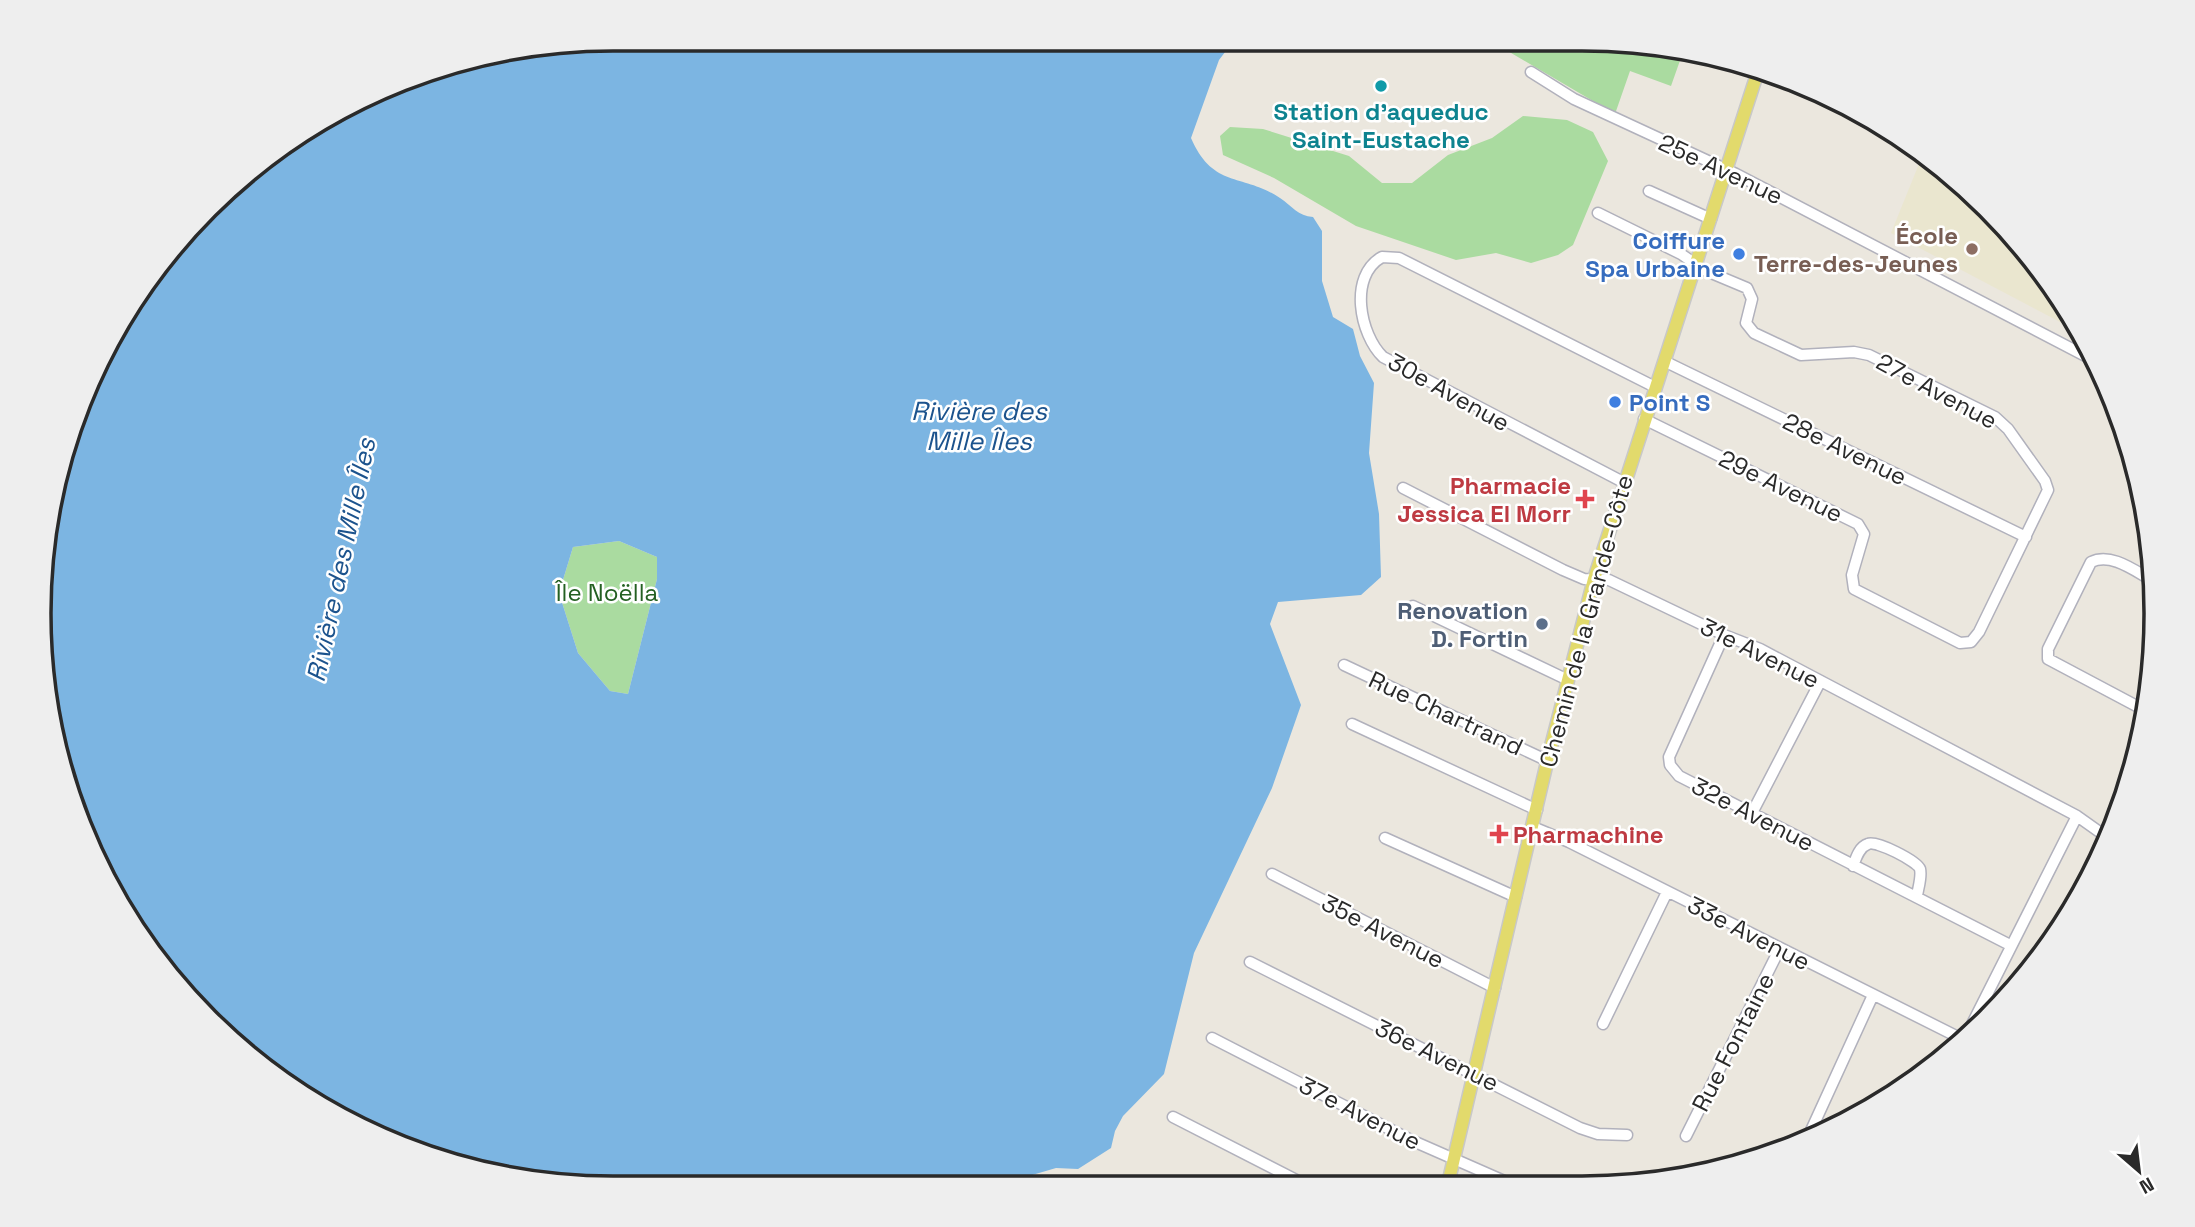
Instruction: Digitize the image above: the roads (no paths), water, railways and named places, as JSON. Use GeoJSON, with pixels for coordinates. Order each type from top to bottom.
{"type":"FeatureCollection","features":[{"type":"Feature","properties":{"kind":"main road","name":"Chemin de la Grande-Côte"},"geometry":{"type":"LineString","coordinates":[[1450,1176],[1594,579],[1623,482],[1756,79]]}},
{"type":"Feature","properties":{"kind":"street","name":"25e Avenue"},"geometry":{"type":"LineString","coordinates":[[1531,72],[1574,99],[1727,170],[2080,353]]}},
{"type":"Feature","properties":{"kind":"street"},"geometry":{"type":"LineString","coordinates":[[1649,191],[1711,219]]}},
{"type":"Feature","properties":{"kind":"street","name":"27e Avenue"},"geometry":{"type":"LineString","coordinates":[[1598,213],[1749,290],[1752,299],[1745,323],[1750,331],[1759,336],[1801,355],[1854,352],[1869,355],[2002,422],[2048,487],[2026,537]]}},
{"type":"Feature","properties":{"kind":"street","name":"30e Avenue"},"geometry":{"type":"LineString","coordinates":[[1623,482],[1383,358],[1367,335],[1362,298],[1372,266],[1378,259],[1391,255],[1655,387]]}},
{"type":"Feature","properties":{"kind":"street","name":"28e Avenue"},"geometry":{"type":"LineString","coordinates":[[1664,361],[2026,537]]}},
{"type":"Feature","properties":{"kind":"street","name":"29e Avenue"},"geometry":{"type":"LineString","coordinates":[[1644,419],[1858,524],[1863,537],[1852,575],[1854,589],[1960,643],[1968,643],[1976,636],[2026,537]]}},
{"type":"Feature","properties":{"kind":"street","name":"31e Avenue"},"geometry":{"type":"LineString","coordinates":[[1403,488],[1563,570],[1584,579],[1609,580],[1724,635],[1760,649],[2077,816],[2100,832]]}},
{"type":"Feature","properties":{"kind":"street"},"geometry":{"type":"LineString","coordinates":[[2136,706],[2048,659],[2048,649],[2091,562],[2109,558],[2143,576]]}},
{"type":"Feature","properties":{"kind":"street"},"geometry":{"type":"LineString","coordinates":[[1413,606],[1568,680]]}},
{"type":"Feature","properties":{"kind":"street","name":"32e Avenue"},"geometry":{"type":"LineString","coordinates":[[1724,635],[1669,757],[1670,765],[1679,776],[2010,945]]}},
{"type":"Feature","properties":{"kind":"street","name":"Rue Chartrand"},"geometry":{"type":"LineString","coordinates":[[1344,665],[1548,761]]}},
{"type":"Feature","properties":{"kind":"street"},"geometry":{"type":"LineString","coordinates":[[1752,813],[1820,682]]}},
{"type":"Feature","properties":{"kind":"street"},"geometry":{"type":"LineString","coordinates":[[1352,724],[1537,810]]}},
{"type":"Feature","properties":{"kind":"street"},"geometry":{"type":"LineString","coordinates":[[1977,1013],[2077,816]]}},
{"type":"Feature","properties":{"kind":"street","name":"33e Avenue"},"geometry":{"type":"LineString","coordinates":[[1533,827],[1955,1035]]}},
{"type":"Feature","properties":{"kind":"street"},"geometry":{"type":"LineString","coordinates":[[1385,838],[1516,897]]}},
{"type":"Feature","properties":{"kind":"street"},"geometry":{"type":"LineString","coordinates":[[1853,866],[1859,851],[1868,843],[1876,843],[1916,863],[1920,871],[1917,896]]}},
{"type":"Feature","properties":{"kind":"street","name":"35e Avenue"},"geometry":{"type":"LineString","coordinates":[[1272,874],[1495,988]]}},
{"type":"Feature","properties":{"kind":"street"},"geometry":{"type":"LineString","coordinates":[[1603,1024],[1667,892]]}},
{"type":"Feature","properties":{"kind":"street","name":"Rue Fontaine"},"geometry":{"type":"LineString","coordinates":[[1686,1136],[1780,948]]}},
{"type":"Feature","properties":{"kind":"street","name":"36e Avenue"},"geometry":{"type":"LineString","coordinates":[[1250,962],[1586,1130],[1627,1135]]}},
{"type":"Feature","properties":{"kind":"street"},"geometry":{"type":"LineString","coordinates":[[1813,1126],[1873,995]]}},
{"type":"Feature","properties":{"kind":"street","name":"37e Avenue"},"geometry":{"type":"LineString","coordinates":[[1212,1038],[1413,1140],[1493,1176]]}},
{"type":"Feature","properties":{"kind":"street"},"geometry":{"type":"LineString","coordinates":[[1173,1117],[1288,1176]]}},
{"type":"Feature","properties":{"kind":"water","name":"Rivière des Mille Îles"},"geometry":{"type":"Polygon","coordinates":[[[614,51],[1226,51],[1219,60],[1191,138],[1200,154],[1219,173],[1266,190],[1299,213],[1313,217],[1322,231],[1322,281],[1333,317],[1353,329],[1360,356],[1374,383],[1369,453],[1379,514],[1381,577],[1361,595],[1278,602],[1270,624],[1301,705],[1272,788],[1194,953],[1164,1074],[1123,1116],[1115,1131],[1111,1148],[1078,1169],[1056,1168],[1029,1176],[614,1176],[577,1175],[504,1165],[468,1157],[398,1133],[332,1101],[242,1037],[190,985],[126,895],[94,829],[81,794],[70,759],[56,687],[52,650],[52,577],[70,468],[94,398],[109,365],[126,332],[167,271],[190,242],[242,190],[332,126],[398,94],[468,70],[540,56],[614,51]],[[619,541],[573,547],[559,593],[578,653],[610,691],[628,694],[657,579],[657,557],[619,541]]]}},
{"type":"Feature","properties":{"kind":"place","name":"Station d'aqueduc Saint-Eustache"},"geometry":{"type":"Point","coordinates":[1381,86]}},
{"type":"Feature","properties":{"kind":"place","name":"École Terre-des-Jeunes"},"geometry":{"type":"Point","coordinates":[1972,249]}},
{"type":"Feature","properties":{"kind":"place","name":"Coiffure Spa Urbaine"},"geometry":{"type":"Point","coordinates":[1739,254]}},
{"type":"Feature","properties":{"kind":"place","name":"Point S"},"geometry":{"type":"Point","coordinates":[1615,402]}},
{"type":"Feature","properties":{"kind":"place","name":"Pharmacie Jessica El Morr"},"geometry":{"type":"Point","coordinates":[1585,499]}},
{"type":"Feature","properties":{"kind":"place","name":"Renovation D. Fortin"},"geometry":{"type":"Point","coordinates":[1542,624]}},
{"type":"Feature","properties":{"kind":"place","name":"Pharmachine"},"geometry":{"type":"Point","coordinates":[1499,834]}},
{"type":"Feature","properties":{"kind":"park label","name":"Île Noëlla"},"geometry":{"type":"Point","coordinates":[607,592]}}]}
